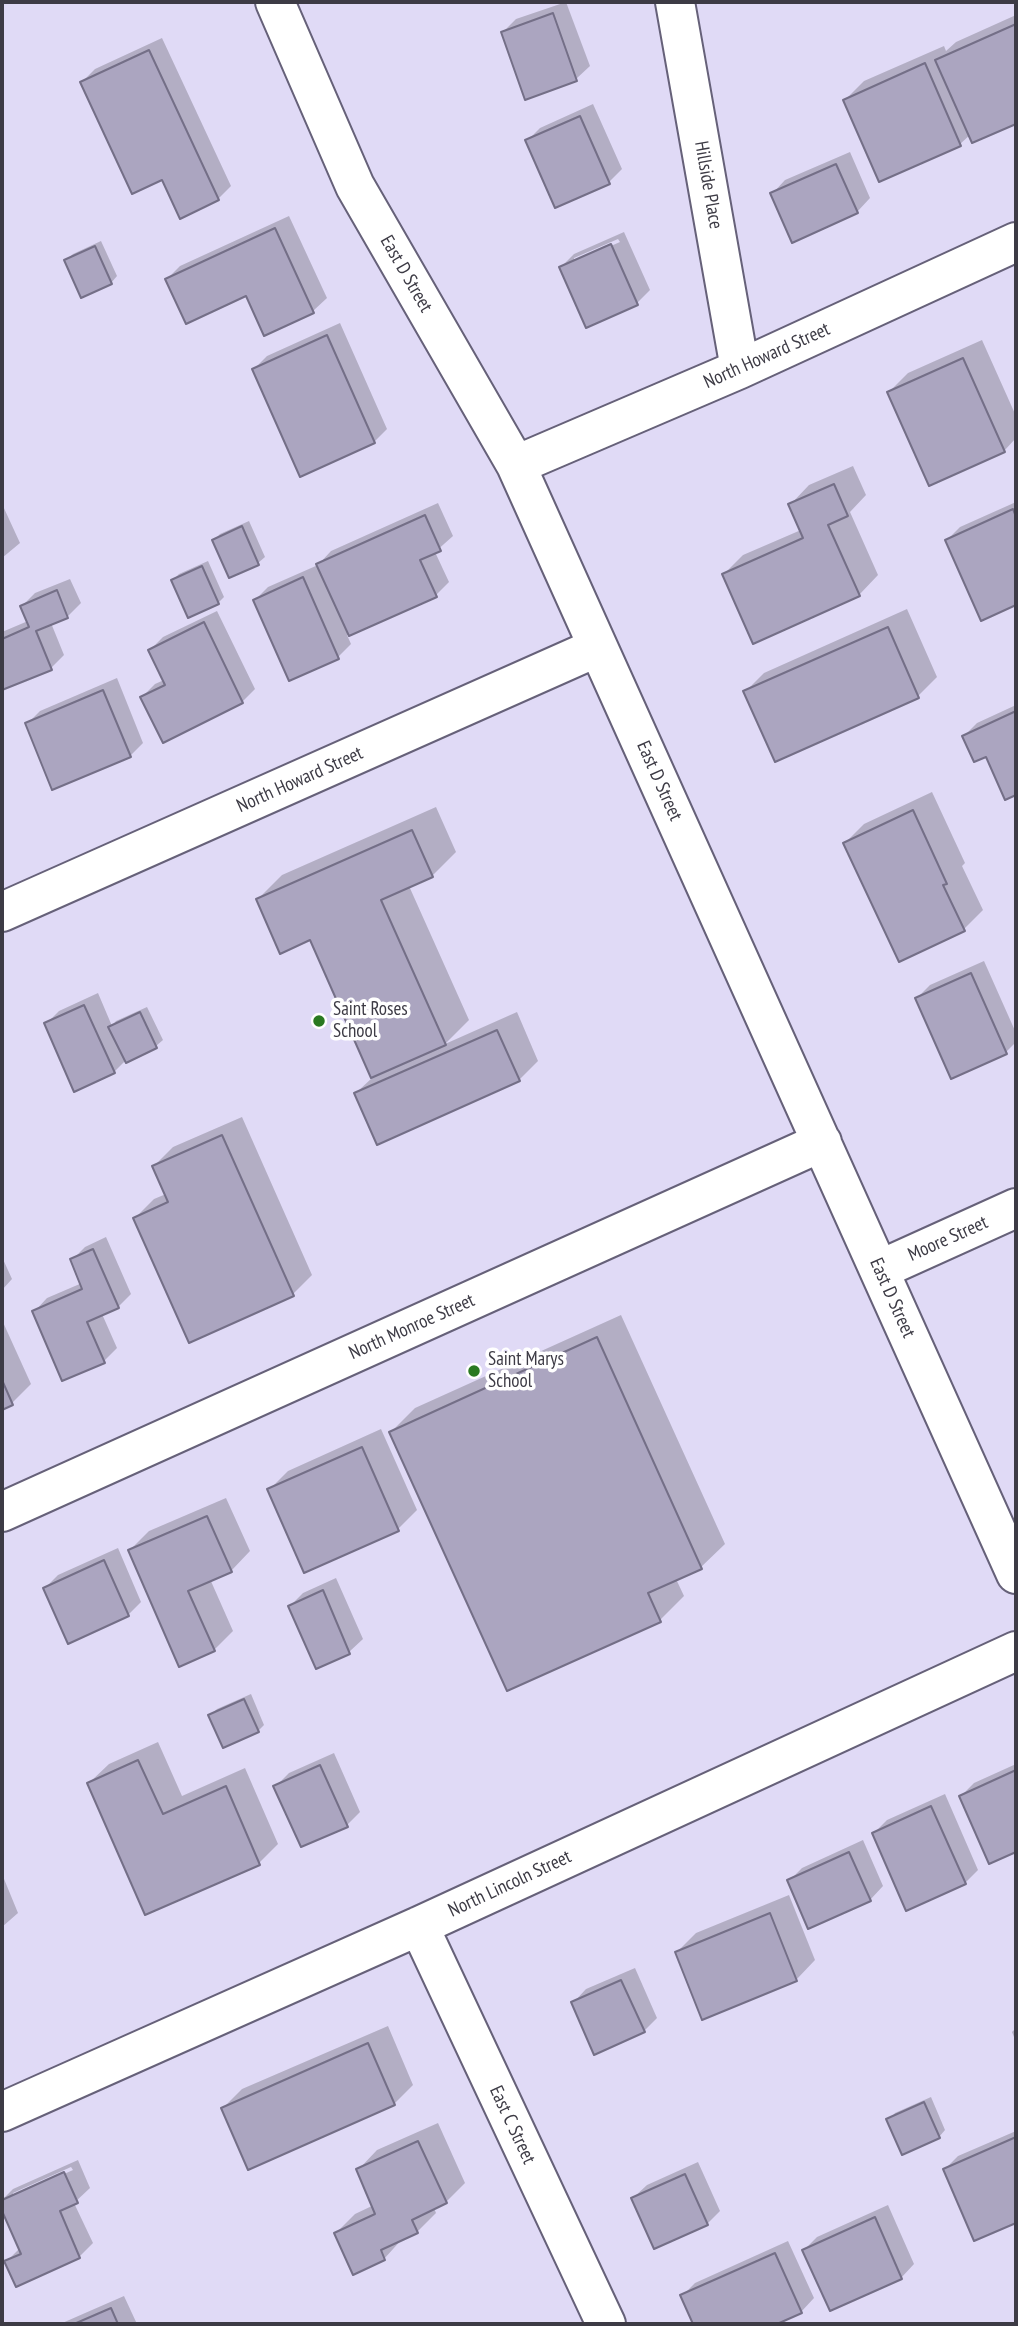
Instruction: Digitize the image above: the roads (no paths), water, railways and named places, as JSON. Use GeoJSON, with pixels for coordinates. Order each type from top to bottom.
{"type":"FeatureCollection","features":[{"type":"Feature","properties":{"kind":"street","name":"East D Street"},"geometry":{"type":"LineString","coordinates":[[275,2],[355,186],[516,465],[1016,1574]]}},
{"type":"Feature","properties":{"kind":"street","name":"Hillside Place"},"geometry":{"type":"LineString","coordinates":[[675,2],[740,369]]}},
{"type":"Feature","properties":{"kind":"street","name":"North Howard Street"},"geometry":{"type":"LineString","coordinates":[[516,465],[740,369],[1016,242]]}},
{"type":"Feature","properties":{"kind":"street","name":"North Howard Street"},"geometry":{"type":"LineString","coordinates":[[2,911],[598,647]]}},
{"type":"Feature","properties":{"kind":"street","name":"North Monroe Street"},"geometry":{"type":"LineString","coordinates":[[2,1511],[822,1142]]}},
{"type":"Feature","properties":{"kind":"street","name":"Moore Street"},"geometry":{"type":"LineString","coordinates":[[880,1270],[1016,1208]]}},
{"type":"Feature","properties":{"kind":"street","name":"North Lincoln Street"},"geometry":{"type":"LineString","coordinates":[[2,2112],[419,1926],[1016,1651]]}},
{"type":"Feature","properties":{"kind":"street","name":"East C Street"},"geometry":{"type":"LineString","coordinates":[[419,1926],[606,2324]]}},
{"type":"Feature","properties":{"kind":"place","name":"Saint Roses School"},"geometry":{"type":"Point","coordinates":[319,1021]}},
{"type":"Feature","properties":{"kind":"place","name":"Saint Marys School"},"geometry":{"type":"Point","coordinates":[474,1371]}}]}
